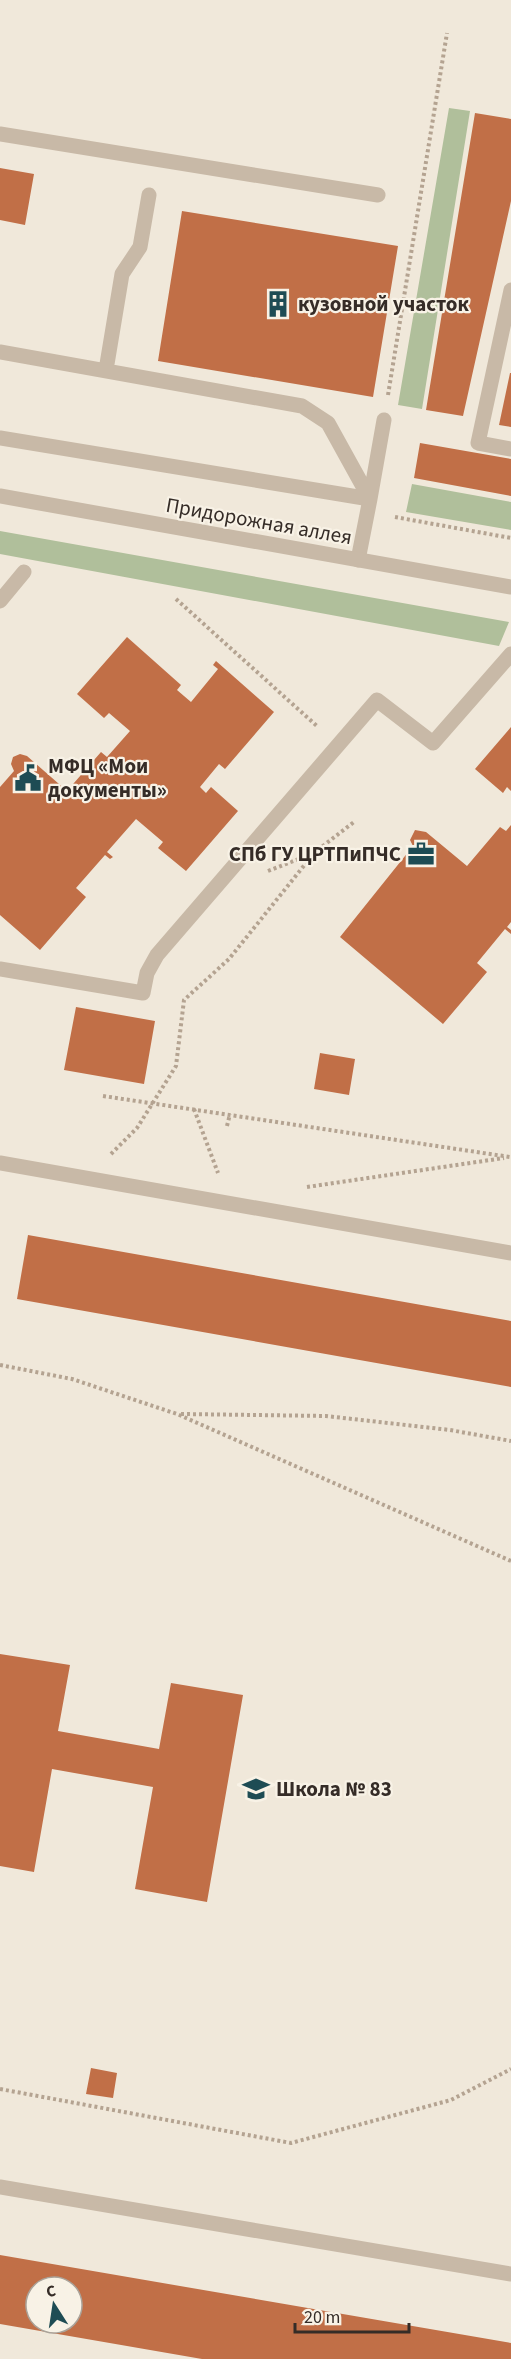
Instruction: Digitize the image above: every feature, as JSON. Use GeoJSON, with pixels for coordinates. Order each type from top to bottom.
{"type":"FeatureCollection","features":[{"type":"Feature","properties":{"kind":"street"},"geometry":{"type":"LineString","coordinates":[[0,134],[378,195]]}},
{"type":"Feature","properties":{"kind":"street"},"geometry":{"type":"LineString","coordinates":[[106,370],[122,274],[140,246],[149,195]]}},
{"type":"Feature","properties":{"kind":"street"},"geometry":{"type":"LineString","coordinates":[[511,290],[478,443],[511,449]]}},
{"type":"Feature","properties":{"kind":"street"},"geometry":{"type":"LineString","coordinates":[[0,352],[302,406],[328,423],[369,505]]}},
{"type":"Feature","properties":{"kind":"street"},"geometry":{"type":"LineString","coordinates":[[358,560],[384,420]]}},
{"type":"Feature","properties":{"kind":"street"},"geometry":{"type":"LineString","coordinates":[[0,438],[369,505]]}},
{"type":"Feature","properties":{"kind":"street","name":"Придорожная аллея"},"geometry":{"type":"LineString","coordinates":[[0,496],[511,587]]}},
{"type":"Feature","properties":{"kind":"street"},"geometry":{"type":"LineString","coordinates":[[0,601],[24,572]]}},
{"type":"Feature","properties":{"kind":"street"},"geometry":{"type":"LineString","coordinates":[[0,969],[143,993],[147,973],[157,955],[377,699],[433,743],[511,654]]}},
{"type":"Feature","properties":{"kind":"street"},"geometry":{"type":"LineString","coordinates":[[0,1163],[511,1253]]}},
{"type":"Feature","properties":{"kind":"street"},"geometry":{"type":"LineString","coordinates":[[0,2187],[511,2274]]}},
{"type":"Feature","properties":{"kind":"path"},"geometry":{"type":"LineString","coordinates":[[384,420],[447,33]]}},
{"type":"Feature","properties":{"kind":"path"},"geometry":{"type":"LineString","coordinates":[[369,505],[511,538]]}},
{"type":"Feature","properties":{"kind":"path"},"geometry":{"type":"LineString","coordinates":[[176,599],[338,746]]}},
{"type":"Feature","properties":{"kind":"path"},"geometry":{"type":"LineString","coordinates":[[84,1179],[137,1128],[176,1066],[184,1000],[229,959],[315,852],[354,822]]}},
{"type":"Feature","properties":{"kind":"path"},"geometry":{"type":"LineString","coordinates":[[103,1096],[510,1157]]}},
{"type":"Feature","properties":{"kind":"path"},"geometry":{"type":"LineString","coordinates":[[194,1109],[218,1173]]}},
{"type":"Feature","properties":{"kind":"path"},"geometry":{"type":"LineString","coordinates":[[228,1126],[230,1114]]}},
{"type":"Feature","properties":{"kind":"path"},"geometry":{"type":"LineString","coordinates":[[304,1188],[510,1157]]}},
{"type":"Feature","properties":{"kind":"path"},"geometry":{"type":"LineString","coordinates":[[0,1365],[72,1379],[177,1414],[511,1561]]}},
{"type":"Feature","properties":{"kind":"path"},"geometry":{"type":"LineString","coordinates":[[177,1414],[326,1416],[450,1430],[511,1441]]}},
{"type":"Feature","properties":{"kind":"path"},"geometry":{"type":"LineString","coordinates":[[0,2089],[291,2143],[451,2100],[511,2069]]}},
{"type":"Feature","properties":{"kind":"green space"},"geometry":{"type":"Polygon","coordinates":[[[449,108],[470,111],[422,409],[398,405],[449,108]]]}},
{"type":"Feature","properties":{"kind":"green space"},"geometry":{"type":"Polygon","coordinates":[[[412,484],[511,502],[511,530],[406,512],[412,484]]]}},
{"type":"Feature","properties":{"kind":"green space"},"geometry":{"type":"Polygon","coordinates":[[[0,531],[509,622],[499,646],[0,554],[0,531]]]}},
{"type":"Feature","properties":{"kind":"building"},"geometry":{"type":"Polygon","coordinates":[[[475,113],[511,119],[511,201],[463,416],[426,410],[475,113]]]}},
{"type":"Feature","properties":{"kind":"building"},"geometry":{"type":"Polygon","coordinates":[[[0,168],[34,174],[25,225],[0,220],[0,168]]]}},
{"type":"Feature","properties":{"kind":"building","name":"кузовной участок"},"geometry":{"type":"Polygon","coordinates":[[[182,211],[398,246],[373,397],[158,361],[182,211]]]}},
{"type":"Feature","properties":{"kind":"building"},"geometry":{"type":"Polygon","coordinates":[[[511,373],[511,427],[499,425],[511,373]]]}},
{"type":"Feature","properties":{"kind":"building"},"geometry":{"type":"Polygon","coordinates":[[[420,443],[511,459],[511,496],[414,478],[420,443]]]}},
{"type":"Feature","properties":{"kind":"building"},"geometry":{"type":"Polygon","coordinates":[[[127,637],[181,685],[177,690],[191,702],[218,669],[213,665],[216,661],[274,712],[225,769],[219,764],[200,787],[206,793],[211,787],[238,811],[186,871],[158,848],[163,842],[136,819],[107,852],[113,857],[110,859],[105,855],[76,888],[86,897],[40,950],[0,915],[0,787],[14,771],[11,764],[13,757],[20,754],[27,756],[67,791],[101,752],[107,757],[130,731],[109,713],[104,718],[77,694],[127,637]]]}},
{"type":"Feature","properties":{"kind":"building"},"geometry":{"type":"Polygon","coordinates":[[[511,727],[511,791],[507,787],[503,793],[475,769],[511,727]]]}},
{"type":"Feature","properties":{"kind":"building"},"geometry":{"type":"Polygon","coordinates":[[[511,825],[511,922],[507,927],[511,930],[511,934],[505,929],[477,963],[487,972],[443,1024],[340,937],[413,846],[410,840],[415,830],[426,832],[467,866],[500,827],[506,831],[511,825]]]}},
{"type":"Feature","properties":{"kind":"building"},"geometry":{"type":"Polygon","coordinates":[[[76,1007],[155,1021],[144,1084],[64,1070],[76,1007]]]}},
{"type":"Feature","properties":{"kind":"building"},"geometry":{"type":"Polygon","coordinates":[[[320,1053],[355,1059],[349,1095],[314,1089],[320,1053]]]}},
{"type":"Feature","properties":{"kind":"building"},"geometry":{"type":"Polygon","coordinates":[[[28,1235],[511,1321],[511,1387],[17,1299],[28,1235]]]}},
{"type":"Feature","properties":{"kind":"building"},"geometry":{"type":"Polygon","coordinates":[[[0,1654],[70,1665],[58,1731],[159,1749],[171,1683],[243,1695],[207,1902],[135,1889],[153,1787],[52,1769],[34,1872],[0,1866],[0,1654]]]}},
{"type":"Feature","properties":{"kind":"building"},"geometry":{"type":"Polygon","coordinates":[[[91,2068],[117,2073],[113,2098],[86,2094],[91,2068]]]}},
{"type":"Feature","properties":{"kind":"building"},"geometry":{"type":"Polygon","coordinates":[[[0,2255],[511,2343],[511,2359],[202,2359],[63,2335],[84,2335],[84,2275],[24,2275],[24,2328],[0,2324],[0,2255]]]}},
{"type":"Feature","properties":{"kind":"place","name":"кузовной участок"},"geometry":{"type":"Point","coordinates":[278,304]}},
{"type":"Feature","properties":{"kind":"place","name":"МФЦ «Мои документы»"},"geometry":{"type":"Point","coordinates":[28,778]}},
{"type":"Feature","properties":{"kind":"place","name":"СПб ГУ ЦРТПиПЧС"},"geometry":{"type":"Point","coordinates":[421,854]}},
{"type":"Feature","properties":{"kind":"place","name":"Школа № 83"},"geometry":{"type":"Point","coordinates":[256,1789]}}]}
